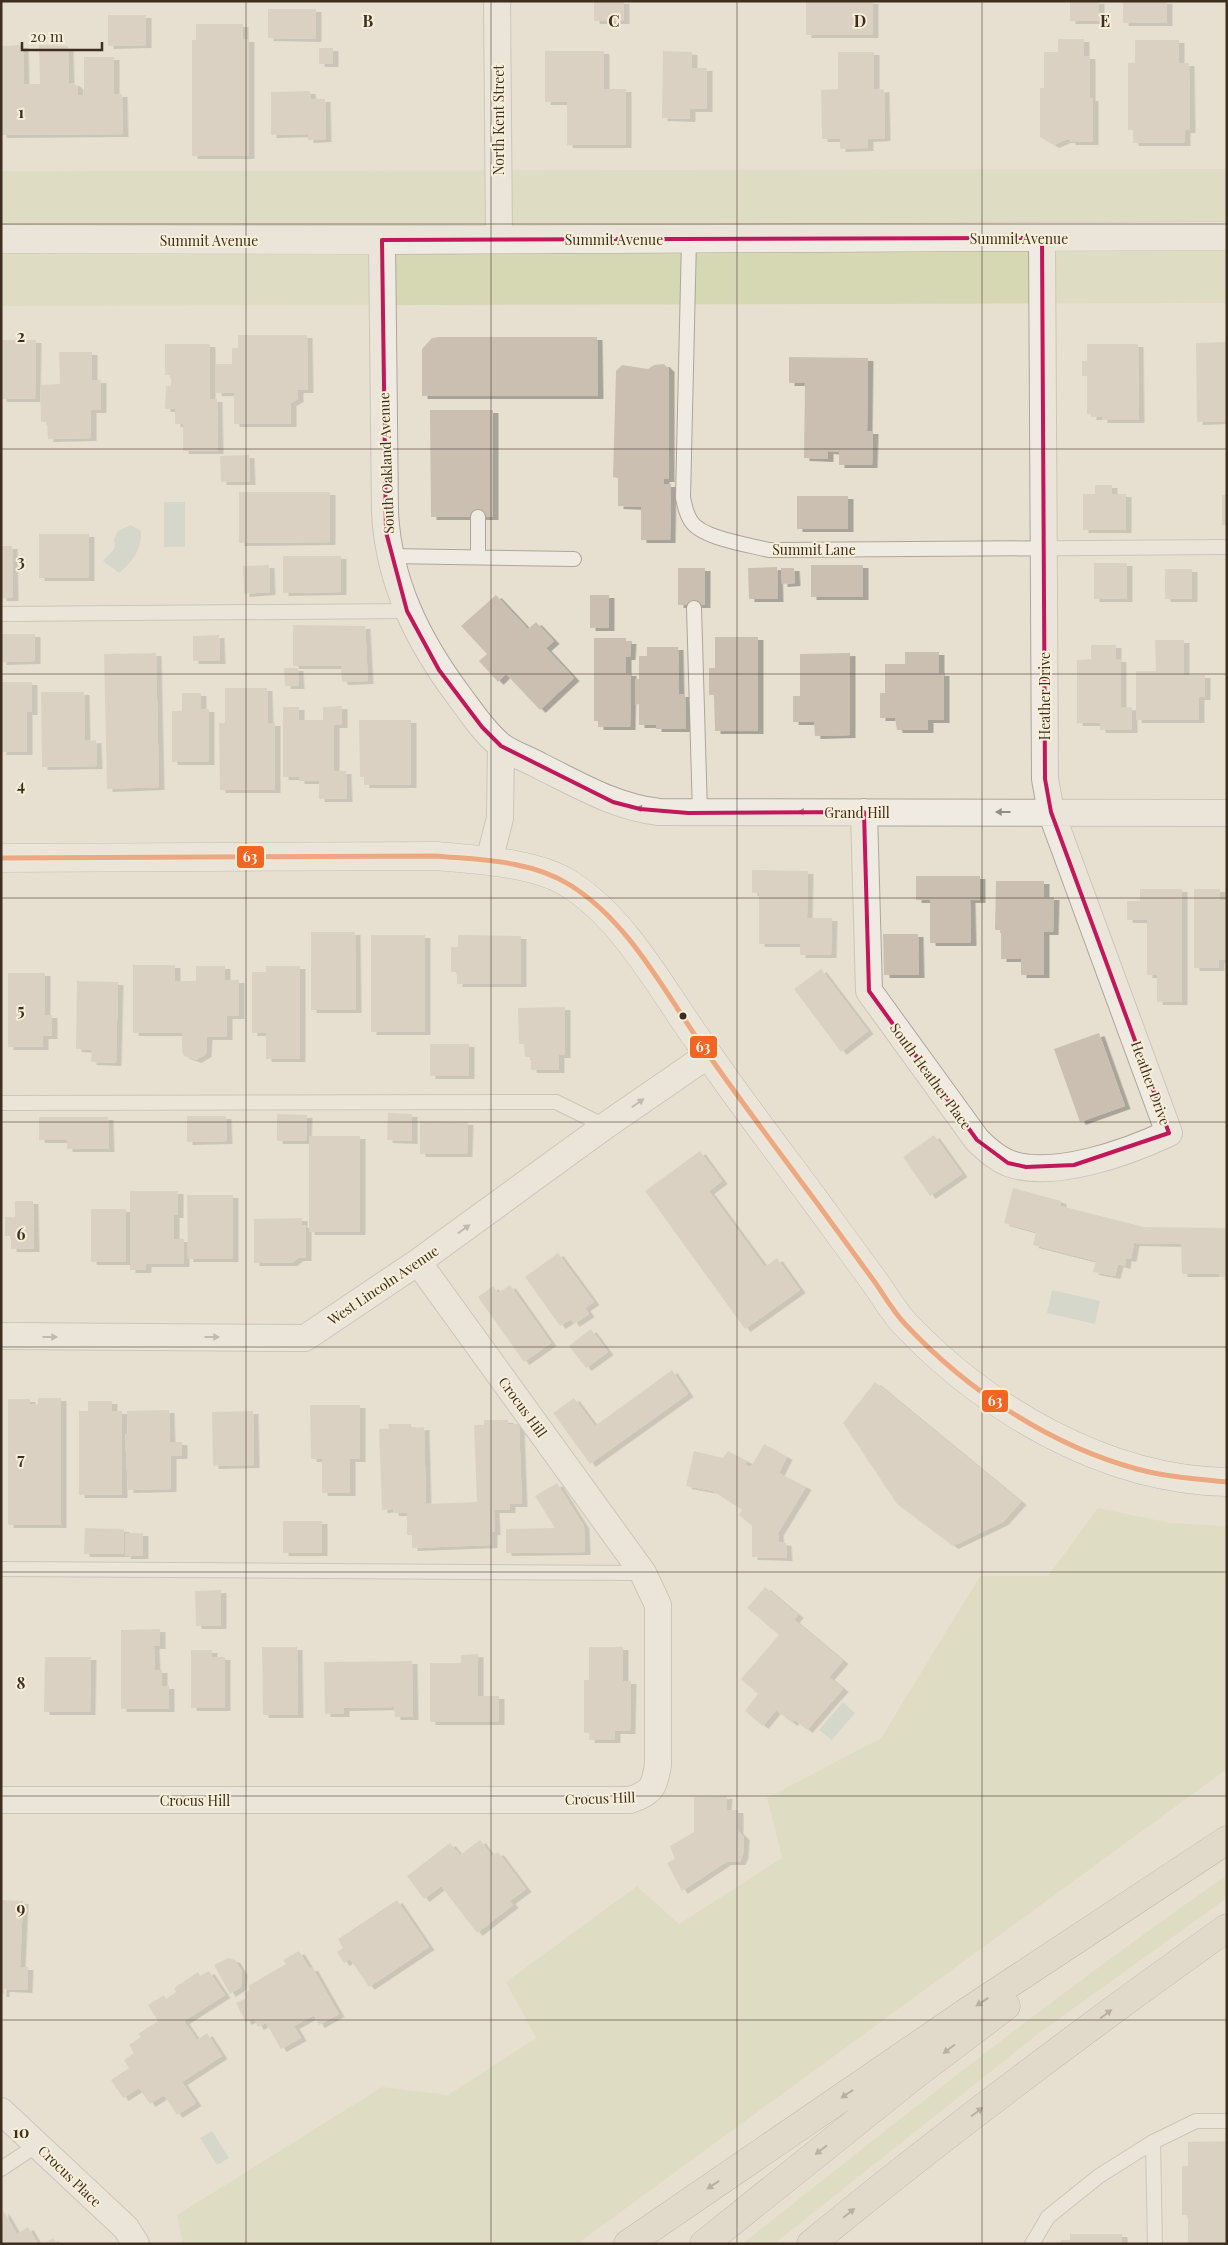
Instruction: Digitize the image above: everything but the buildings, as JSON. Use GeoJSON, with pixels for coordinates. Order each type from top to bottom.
{"type":"FeatureCollection","features":[{"type":"Feature","properties":{"kind":"highway"},"geometry":{"type":"LineString","coordinates":[[628,2244],[968,2011],[1227,1842]]}},
{"type":"Feature","properties":{"kind":"highway"},"geometry":{"type":"LineString","coordinates":[[704,2244],[916,2074],[1227,1842]]}},
{"type":"Feature","properties":{"kind":"highway"},"geometry":{"type":"LineString","coordinates":[[811,2244],[960,2124],[1135,1993],[1227,1928]]}},
{"type":"Feature","properties":{"kind":"main road","name":"Summit Avenue"},"geometry":{"type":"LineString","coordinates":[[1,240],[1227,236]]}},
{"type":"Feature","properties":{"kind":"main road"},"geometry":{"type":"LineString","coordinates":[[1,858],[436,856],[489,861],[528,868],[569,884],[598,907],[622,932],[708,1055],[904,1322],[945,1362],[975,1386],[1023,1418],[1075,1445],[1126,1465],[1163,1476],[1227,1482]]}},
{"type":"Feature","properties":{"kind":"street","name":"North Kent Street"},"geometry":{"type":"LineString","coordinates":[[497,1],[499,239]]}},
{"type":"Feature","properties":{"kind":"street","name":"Heather Drive"},"geometry":{"type":"LineString","coordinates":[[1042,238],[1045,779],[1051,812],[1169,1133]]}},
{"type":"Feature","properties":{"kind":"street","name":"South Oakland Avenue"},"geometry":{"type":"LineString","coordinates":[[382,240],[385,513],[390,556],[397,585],[407,611],[440,670],[482,727],[502,746]]}},
{"type":"Feature","properties":{"kind":"street","name":"Grand Hill"},"geometry":{"type":"LineString","coordinates":[[502,746],[613,802],[640,809],[700,813],[1227,813]]}},
{"type":"Feature","properties":{"kind":"street"},"geometry":{"type":"LineString","coordinates":[[489,861],[500,818],[502,746]]}},
{"type":"Feature","properties":{"kind":"street","name":"South Heather Place"},"geometry":{"type":"LineString","coordinates":[[864,812],[869,991],[977,1140],[991,1153],[1008,1163],[1026,1167],[1046,1167],[1074,1164],[1147,1143],[1169,1133]]}},
{"type":"Feature","properties":{"kind":"street","name":"West Lincoln Avenue"},"geometry":{"type":"LineString","coordinates":[[1,1336],[305,1338],[418,1262],[605,1126],[708,1055]]}},
{"type":"Feature","properties":{"kind":"street","name":"Crocus Hill"},"geometry":{"type":"LineString","coordinates":[[1,1800],[630,1800],[642,1796],[652,1788],[658,1764],[658,1605],[643,1573],[418,1262]]}},
{"type":"Feature","properties":{"kind":"street","name":"Crocus Place"},"geometry":{"type":"LineString","coordinates":[[1,2111],[126,2228],[136,2244]]}},
{"type":"Feature","properties":{"kind":"lane","name":"Summit Lane"},"geometry":{"type":"LineString","coordinates":[[689,239],[683,498],[692,523],[718,537],[768,550],[1227,548]]}},
{"type":"Feature","properties":{"kind":"lane"},"geometry":{"type":"LineString","coordinates":[[478,517],[478,557]]}},
{"type":"Feature","properties":{"kind":"lane"},"geometry":{"type":"LineString","coordinates":[[390,556],[574,559]]}},
{"type":"Feature","properties":{"kind":"lane"},"geometry":{"type":"LineString","coordinates":[[694,608],[700,813]]}},
{"type":"Feature","properties":{"kind":"lane"},"geometry":{"type":"LineString","coordinates":[[1,614],[407,611]]}},
{"type":"Feature","properties":{"kind":"lane"},"geometry":{"type":"LineString","coordinates":[[1,1103],[556,1102],[605,1126]]}},
{"type":"Feature","properties":{"kind":"lane"},"geometry":{"type":"LineString","coordinates":[[1,1569],[643,1573]]}},
{"type":"Feature","properties":{"kind":"lane"},"geometry":{"type":"LineString","coordinates":[[1032,2244],[1048,2217],[1099,2176],[1153,2142],[1196,2121],[1227,2121]]}},
{"type":"Feature","properties":{"kind":"lane"},"geometry":{"type":"LineString","coordinates":[[1153,2142],[1155,2244]]}},
{"type":"Feature","properties":{"kind":"lane"},"geometry":{"type":"LineString","coordinates":[[1,2169],[38,2145]]}},
{"type":"Feature","properties":{"kind":"highlighted area"},"geometry":{"type":"Polygon","coordinates":[[[1042,238],[1045,779],[1051,812],[1169,1133],[1074,1165],[1026,1167],[1008,1163],[977,1140],[869,991],[864,812],[688,813],[640,809],[613,802],[501,746],[482,727],[439,670],[407,611],[386,532],[382,240],[1042,238]]]}},
{"type":"Feature","properties":{"kind":"green space"},"geometry":{"type":"Polygon","coordinates":[[[1227,169],[1227,303],[1,306],[1,171],[1227,169]]]}},
{"type":"Feature","properties":{"kind":"green space"},"geometry":{"type":"Polygon","coordinates":[[[1098,1508],[1171,1523],[1227,1526],[1227,1769],[577,2244],[183,2244],[177,2215],[382,2087],[448,2095],[536,2038],[506,1982],[637,1886],[679,1924],[782,1858],[767,1798],[881,1738],[980,1576],[1048,1576],[1098,1508]]]}},
{"type":"Feature","properties":{"kind":"green space"},"geometry":{"type":"Polygon","coordinates":[[[1227,1875],[1227,1898],[1038,2034],[774,2244],[742,2244],[921,2102],[1103,1964],[1227,1875]]]}},
{"type":"Feature","properties":{"kind":"shaded area"},"geometry":{"type":"Polygon","coordinates":[[[164,502],[185,502],[185,547],[164,547],[164,502]]]}},
{"type":"Feature","properties":{"kind":"shaded area"},"geometry":{"type":"Polygon","coordinates":[[[131,525],[141,531],[140,544],[136,555],[119,573],[103,561],[115,548],[114,539],[118,531],[131,525]]]}},
{"type":"Feature","properties":{"kind":"shaded area"},"geometry":{"type":"Polygon","coordinates":[[[1052,1290],[1100,1301],[1095,1324],[1047,1313],[1052,1290]]]}},
{"type":"Feature","properties":{"kind":"shaded area"},"geometry":{"type":"Polygon","coordinates":[[[843,1702],[855,1713],[832,1740],[819,1730],[843,1702]]]}},
{"type":"Feature","properties":{"kind":"shaded area"},"geometry":{"type":"Polygon","coordinates":[[[212,2131],[229,2158],[217,2165],[200,2138],[212,2131]]]}},
{"type":"Feature","properties":{"kind":"transit line","name":"63"},"geometry":{"type":"LineString","coordinates":[[1,858],[436,856],[505,863],[539,870],[555,877],[591,900],[610,917],[643,957],[729,1084],[874,1281],[896,1314],[929,1348],[982,1393],[1041,1430],[1072,1446],[1104,1459],[1148,1472],[1227,1482]]}}]}
